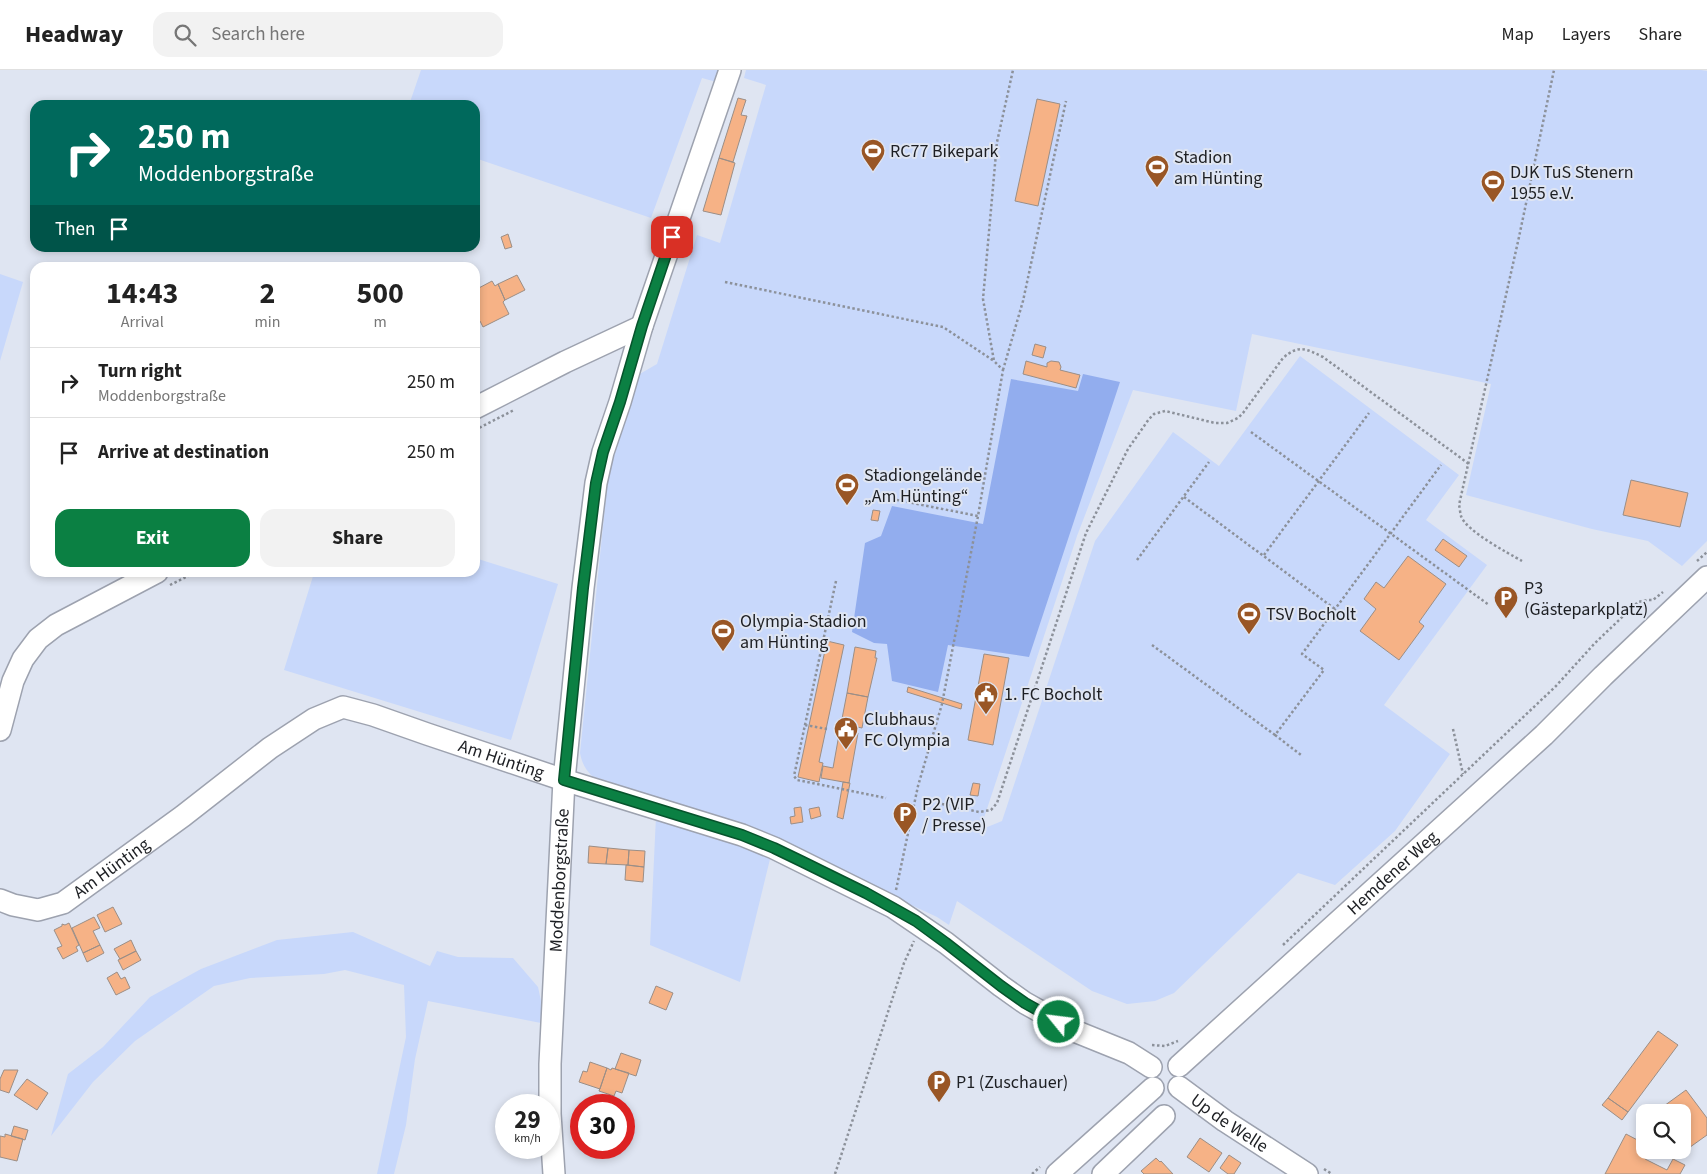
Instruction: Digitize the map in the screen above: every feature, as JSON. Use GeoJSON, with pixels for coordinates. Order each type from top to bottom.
{"type":"FeatureCollection","features":[{"type":"Feature","properties":{"kind":"street","name":"Moddenborgstraße"},"geometry":{"type":"LineString","coordinates":[[554,1174],[550,1114],[550,1064],[564,780],[583,588],[596,483],[603,452],[642,326],[730,70]]}},
{"type":"Feature","properties":{"kind":"street"},"geometry":{"type":"LineString","coordinates":[[480,405],[565,362],[642,326]]}},
{"type":"Feature","properties":{"kind":"street","name":"Hemdener Weg"},"geometry":{"type":"LineString","coordinates":[[1179,1077],[1544,735],[1603,676],[1703,569]]}},
{"type":"Feature","properties":{"kind":"street"},"geometry":{"type":"LineString","coordinates":[[0,730],[13,682],[24,659],[38,639],[56,625],[148,577]]}},
{"type":"Feature","properties":{"kind":"street","name":"Am Hünting"},"geometry":{"type":"LineString","coordinates":[[0,900],[13,905],[38,910],[63,903],[183,816],[270,748],[314,719],[342,708],[373,715],[564,780],[742,835],[781,851],[893,907],[925,928],[1025,1003],[1077,1032],[1129,1053],[1151,1067]]}},
{"type":"Feature","properties":{"kind":"street"},"geometry":{"type":"LineString","coordinates":[[1162,1060],[1174,1062],[1179,1077],[1171,1093],[1166,1094],[1153,1088],[1149,1080],[1151,1067],[1162,1060]]}},
{"type":"Feature","properties":{"kind":"street","name":"Up de Welle"},"geometry":{"type":"LineString","coordinates":[[1179,1077],[1225,1121],[1307,1174]]}},
{"type":"Feature","properties":{"kind":"street"},"geometry":{"type":"LineString","coordinates":[[1057,1174],[1153,1088]]}},
{"type":"Feature","properties":{"kind":"street"},"geometry":{"type":"LineString","coordinates":[[1103,1174],[1164,1116]]}},
{"type":"Feature","properties":{"kind":"path"},"geometry":{"type":"LineString","coordinates":[[994,361],[984,299],[997,142],[1013,70]]}},
{"type":"Feature","properties":{"kind":"path"},"geometry":{"type":"LineString","coordinates":[[1522,561],[1468,526],[1461,517],[1460,504],[1554,70]]}},
{"type":"Feature","properties":{"kind":"path"},"geometry":{"type":"LineString","coordinates":[[893,907],[918,786],[942,704],[978,516],[1003,370],[1023,301],[1066,101]]}},
{"type":"Feature","properties":{"kind":"path"},"geometry":{"type":"LineString","coordinates":[[725,282],[943,327],[994,361],[1003,370]]}},
{"type":"Feature","properties":{"kind":"path"},"geometry":{"type":"LineString","coordinates":[[942,804],[979,812],[991,810],[997,803],[1086,533],[1128,449],[1154,414],[1165,411],[1214,423],[1227,423],[1238,418],[1243,413],[1283,358],[1298,349],[1307,350],[1323,357],[1469,464]]}},
{"type":"Feature","properties":{"kind":"path"},"geometry":{"type":"LineString","coordinates":[[1264,556],[1369,413]]}},
{"type":"Feature","properties":{"kind":"path"},"geometry":{"type":"LineString","coordinates":[[1251,432],[1489,605]]}},
{"type":"Feature","properties":{"kind":"path"},"geometry":{"type":"LineString","coordinates":[[1137,560],[1210,462]]}},
{"type":"Feature","properties":{"kind":"path"},"geometry":{"type":"LineString","coordinates":[[1275,735],[1324,670],[1302,654],[1441,465]]}},
{"type":"Feature","properties":{"kind":"path"},"geometry":{"type":"LineString","coordinates":[[882,497],[978,516]]}},
{"type":"Feature","properties":{"kind":"path"},"geometry":{"type":"LineString","coordinates":[[1184,497],[1335,609]]}},
{"type":"Feature","properties":{"kind":"path"},"geometry":{"type":"LineString","coordinates":[[1703,569],[1707,552]]}},
{"type":"Feature","properties":{"kind":"path"},"geometry":{"type":"LineString","coordinates":[[836,581],[794,776],[797,780],[886,798]]}},
{"type":"Feature","properties":{"kind":"path"},"geometry":{"type":"LineString","coordinates":[[1278,950],[1556,686],[1595,643],[1638,602],[1653,600],[1667,588]]}},
{"type":"Feature","properties":{"kind":"path"},"geometry":{"type":"LineString","coordinates":[[1152,645],[1301,755]]}},
{"type":"Feature","properties":{"kind":"path"},"geometry":{"type":"LineString","coordinates":[[805,724],[827,729]]}},
{"type":"Feature","properties":{"kind":"path"},"geometry":{"type":"LineString","coordinates":[[1453,729],[1463,775]]}},
{"type":"Feature","properties":{"kind":"path"},"geometry":{"type":"LineString","coordinates":[[835,1174],[904,963],[914,942],[925,928]]}},
{"type":"Feature","properties":{"kind":"path"},"geometry":{"type":"LineString","coordinates":[[1152,1045],[1165,1046],[1179,1040]]}},
{"type":"Feature","properties":{"kind":"shaded area"},"geometry":{"type":"Polygon","coordinates":[[[421,70],[724,70],[720,83],[702,78],[651,218],[480,160],[480,100],[411,100],[421,70]]]}},
{"type":"Feature","properties":{"kind":"shaded area"},"geometry":{"type":"Polygon","coordinates":[[[746,70],[1707,71],[1707,541],[1682,566],[1648,541],[1592,529],[1466,495],[1491,384],[1252,334],[1236,411],[1133,390],[1077,536],[980,830],[1002,821],[1095,541],[1173,432],[1219,466],[1300,356],[1459,475],[1426,520],[1487,565],[1384,705],[1450,754],[1395,831],[1335,885],[1298,873],[1174,993],[1155,1001],[1127,1004],[1092,991],[957,901],[949,925],[937,917],[746,828],[592,776],[584,766],[580,753],[608,477],[638,375],[657,364],[697,235],[720,243],[766,85],[744,78],[746,70]]]}},
{"type":"Feature","properties":{"kind":"shaded area"},"geometry":{"type":"Polygon","coordinates":[[[0,274],[23,282],[0,361],[0,274]]]}},
{"type":"Feature","properties":{"kind":"shaded area"},"geometry":{"type":"Polygon","coordinates":[[[1083,374],[1120,382],[1029,657],[948,645],[938,692],[892,681],[887,644],[874,643],[852,632],[865,543],[881,536],[892,506],[983,524],[1011,379],[1078,391],[1083,374]]]}},
{"type":"Feature","properties":{"kind":"shaded area"},"geometry":{"type":"Polygon","coordinates":[[[480,560],[558,584],[511,740],[284,670],[313,577],[480,577],[480,560]]]}},
{"type":"Feature","properties":{"kind":"shaded area"},"geometry":{"type":"Polygon","coordinates":[[[656,816],[771,855],[740,982],[650,945],[656,816]]]}},
{"type":"Feature","properties":{"kind":"shaded area"},"geometry":{"type":"Polygon","coordinates":[[[353,932],[430,966],[437,951],[458,957],[513,958],[538,987],[546,1024],[428,1001],[415,1059],[406,1125],[394,1174],[377,1174],[406,1037],[404,985],[345,970],[324,974],[250,978],[214,986],[135,1041],[93,1082],[51,1136],[68,1074],[103,1047],[150,997],[201,969],[277,940],[353,932]]]}},
{"type":"Feature","properties":{"kind":"building"},"geometry":{"type":"Polygon","coordinates":[[[738,98],[746,100],[741,115],[747,116],[733,162],[719,158],[738,98]]]}},
{"type":"Feature","properties":{"kind":"building"},"geometry":{"type":"Polygon","coordinates":[[[1037,99],[1060,104],[1038,206],[1015,201],[1037,99]]]}},
{"type":"Feature","properties":{"kind":"building"},"geometry":{"type":"Polygon","coordinates":[[[719,158],[735,163],[721,215],[703,211],[719,158]]]}},
{"type":"Feature","properties":{"kind":"building"},"geometry":{"type":"Polygon","coordinates":[[[508,234],[512,247],[505,249],[501,237],[508,234]]]}},
{"type":"Feature","properties":{"kind":"building"},"geometry":{"type":"Polygon","coordinates":[[[517,275],[525,290],[505,300],[498,284],[517,275]]]}},
{"type":"Feature","properties":{"kind":"building"},"geometry":{"type":"Polygon","coordinates":[[[492,281],[495,286],[498,284],[505,300],[503,302],[509,314],[483,327],[480,321],[480,287],[492,281]]]}},
{"type":"Feature","properties":{"kind":"building"},"geometry":{"type":"Polygon","coordinates":[[[1035,344],[1046,347],[1043,358],[1032,355],[1035,344]]]}},
{"type":"Feature","properties":{"kind":"building"},"geometry":{"type":"Polygon","coordinates":[[[1026,361],[1047,367],[1047,363],[1051,361],[1059,362],[1060,370],[1080,375],[1076,388],[1023,374],[1026,361]]]}},
{"type":"Feature","properties":{"kind":"building"},"geometry":{"type":"Polygon","coordinates":[[[1631,480],[1688,493],[1680,527],[1623,515],[1631,480]]]}},
{"type":"Feature","properties":{"kind":"building"},"geometry":{"type":"Polygon","coordinates":[[[873,510],[880,511],[878,521],[871,520],[873,510]]]}},
{"type":"Feature","properties":{"kind":"building"},"geometry":{"type":"Polygon","coordinates":[[[1443,539],[1467,556],[1459,567],[1435,550],[1443,539]]]}},
{"type":"Feature","properties":{"kind":"building","name":"TSV Bocholt"},"geometry":{"type":"Polygon","coordinates":[[[1408,556],[1446,584],[1419,622],[1424,626],[1399,660],[1360,631],[1376,609],[1364,599],[1376,582],[1384,588],[1408,556]]]}},
{"type":"Feature","properties":{"kind":"building"},"geometry":{"type":"Polygon","coordinates":[[[827,641],[844,645],[819,762],[823,763],[819,782],[798,777],[827,641]]]}},
{"type":"Feature","properties":{"kind":"building"},"geometry":{"type":"Polygon","coordinates":[[[855,647],[876,651],[875,658],[877,658],[868,697],[847,693],[855,647]]]}},
{"type":"Feature","properties":{"kind":"building","name":"1. FC Bocholt"},"geometry":{"type":"Polygon","coordinates":[[[984,654],[1009,658],[993,745],[968,740],[984,654]]]}},
{"type":"Feature","properties":{"kind":"building"},"geometry":{"type":"Polygon","coordinates":[[[908,687],[962,704],[961,709],[907,692],[908,687]]]}},
{"type":"Feature","properties":{"kind":"building"},"geometry":{"type":"Polygon","coordinates":[[[847,693],[868,697],[862,728],[843,724],[842,730],[840,729],[847,693]]]}},
{"type":"Feature","properties":{"kind":"building","name":"Clubhaus FC Olympia"},"geometry":{"type":"Polygon","coordinates":[[[840,729],[858,733],[849,783],[821,778],[823,766],[833,768],[840,729]]]}},
{"type":"Feature","properties":{"kind":"building"},"geometry":{"type":"Polygon","coordinates":[[[843,782],[850,783],[843,819],[837,817],[843,782]]]}},
{"type":"Feature","properties":{"kind":"building"},"geometry":{"type":"Polygon","coordinates":[[[973,783],[980,784],[978,796],[970,795],[973,783]]]}},
{"type":"Feature","properties":{"kind":"building"},"geometry":{"type":"Polygon","coordinates":[[[801,807],[803,822],[791,824],[790,817],[795,816],[794,808],[801,807]]]}},
{"type":"Feature","properties":{"kind":"building"},"geometry":{"type":"Polygon","coordinates":[[[819,807],[821,816],[811,819],[809,809],[819,807]]]}},
{"type":"Feature","properties":{"kind":"building"},"geometry":{"type":"Polygon","coordinates":[[[589,846],[608,848],[606,864],[588,863],[589,846]]]}},
{"type":"Feature","properties":{"kind":"building"},"geometry":{"type":"Polygon","coordinates":[[[608,848],[629,850],[628,865],[606,864],[608,848]]]}},
{"type":"Feature","properties":{"kind":"building"},"geometry":{"type":"Polygon","coordinates":[[[629,850],[645,851],[644,867],[628,865],[629,850]]]}},
{"type":"Feature","properties":{"kind":"building"},"geometry":{"type":"Polygon","coordinates":[[[626,865],[644,867],[643,882],[625,880],[626,865]]]}},
{"type":"Feature","properties":{"kind":"building"},"geometry":{"type":"Polygon","coordinates":[[[113,907],[122,924],[105,932],[97,915],[113,907]]]}},
{"type":"Feature","properties":{"kind":"building"},"geometry":{"type":"Polygon","coordinates":[[[94,917],[100,928],[93,931],[100,945],[83,953],[72,928],[94,917]]]}},
{"type":"Feature","properties":{"kind":"building"},"geometry":{"type":"Polygon","coordinates":[[[69,923],[79,945],[76,947],[78,951],[63,959],[57,948],[62,946],[54,930],[62,926],[62,924],[69,923]]]}},
{"type":"Feature","properties":{"kind":"building"},"geometry":{"type":"Polygon","coordinates":[[[131,940],[136,951],[120,959],[114,949],[131,940]]]}},
{"type":"Feature","properties":{"kind":"building"},"geometry":{"type":"Polygon","coordinates":[[[100,945],[104,953],[87,962],[83,953],[100,945]]]}},
{"type":"Feature","properties":{"kind":"building"},"geometry":{"type":"Polygon","coordinates":[[[136,951],[141,960],[123,970],[118,960],[136,951]]]}},
{"type":"Feature","properties":{"kind":"building"},"geometry":{"type":"Polygon","coordinates":[[[117,972],[121,979],[125,977],[130,988],[116,995],[107,978],[117,972]]]}},
{"type":"Feature","properties":{"kind":"building"},"geometry":{"type":"Polygon","coordinates":[[[656,986],[673,993],[666,1010],[649,1003],[656,986]]]}},
{"type":"Feature","properties":{"kind":"building"},"geometry":{"type":"Polygon","coordinates":[[[1658,1031],[1678,1045],[1628,1112],[1608,1098],[1658,1031]]]}},
{"type":"Feature","properties":{"kind":"building"},"geometry":{"type":"Polygon","coordinates":[[[621,1053],[641,1060],[636,1076],[615,1069],[621,1053]]]}},
{"type":"Feature","properties":{"kind":"building"},"geometry":{"type":"Polygon","coordinates":[[[590,1062],[607,1068],[600,1089],[579,1082],[583,1071],[587,1072],[590,1062]]]}},
{"type":"Feature","properties":{"kind":"building"},"geometry":{"type":"Polygon","coordinates":[[[607,1068],[629,1073],[622,1093],[616,1091],[615,1094],[608,1094],[599,1091],[607,1068]]]}},
{"type":"Feature","properties":{"kind":"building"},"geometry":{"type":"Polygon","coordinates":[[[4,1070],[18,1070],[9,1093],[0,1090],[0,1079],[4,1070]]]}},
{"type":"Feature","properties":{"kind":"building"},"geometry":{"type":"Polygon","coordinates":[[[27,1079],[48,1093],[37,1110],[14,1095],[27,1079]]]}},
{"type":"Feature","properties":{"kind":"building"},"geometry":{"type":"Polygon","coordinates":[[[1686,1090],[1707,1118],[1707,1135],[1691,1146],[1691,1104],[1667,1104],[1686,1090]]]}},
{"type":"Feature","properties":{"kind":"building"},"geometry":{"type":"Polygon","coordinates":[[[1608,1098],[1628,1112],[1622,1120],[1602,1105],[1608,1098]]]}},
{"type":"Feature","properties":{"kind":"building"},"geometry":{"type":"Polygon","coordinates":[[[14,1126],[28,1130],[25,1140],[11,1136],[14,1126]]]}},
{"type":"Feature","properties":{"kind":"building"},"geometry":{"type":"Polygon","coordinates":[[[5,1134],[23,1139],[17,1161],[0,1157],[0,1136],[5,1137],[5,1134]]]}},
{"type":"Feature","properties":{"kind":"building"},"geometry":{"type":"Polygon","coordinates":[[[1626,1134],[1636,1139],[1636,1159],[1645,1159],[1667,1170],[1673,1159],[1685,1165],[1680,1174],[1605,1174],[1626,1134]]]}},
{"type":"Feature","properties":{"kind":"building"},"geometry":{"type":"Polygon","coordinates":[[[1200,1138],[1222,1153],[1209,1172],[1187,1157],[1200,1138]]]}},
{"type":"Feature","properties":{"kind":"building"},"geometry":{"type":"Polygon","coordinates":[[[1229,1155],[1241,1163],[1234,1174],[1228,1174],[1220,1168],[1229,1155]]]}},
{"type":"Feature","properties":{"kind":"building"},"geometry":{"type":"Polygon","coordinates":[[[1156,1158],[1173,1174],[1144,1174],[1141,1171],[1156,1158]]]}},
{"type":"Feature","properties":{"kind":"place","name":"RC77 Bikepark"},"geometry":{"type":"Point","coordinates":[873,172]}},
{"type":"Feature","properties":{"kind":"place","name":"Stadion am Hünting"},"geometry":{"type":"Point","coordinates":[1157,188]}},
{"type":"Feature","properties":{"kind":"place","name":"DJK TuS Stenern 1955 e.V."},"geometry":{"type":"Point","coordinates":[1493,203]}},
{"type":"Feature","properties":{"kind":"place","name":"Stadiongelände „Am Hünting“"},"geometry":{"type":"Point","coordinates":[847,506]}},
{"type":"Feature","properties":{"kind":"place","name":"P3 (Gästeparkplatz)"},"geometry":{"type":"Point","coordinates":[1506,619]}},
{"type":"Feature","properties":{"kind":"place","name":"TSV Bocholt"},"geometry":{"type":"Point","coordinates":[1249,635]}},
{"type":"Feature","properties":{"kind":"place","name":"Olympia-Stadion am Hünting"},"geometry":{"type":"Point","coordinates":[723,652]}},
{"type":"Feature","properties":{"kind":"place","name":"1. FC Bocholt"},"geometry":{"type":"Point","coordinates":[986,715]}},
{"type":"Feature","properties":{"kind":"place","name":"Clubhaus FC Olympia"},"geometry":{"type":"Point","coordinates":[846,750]}},
{"type":"Feature","properties":{"kind":"place","name":"P2 (VIP / Presse)"},"geometry":{"type":"Point","coordinates":[905,835]}},
{"type":"Feature","properties":{"kind":"place","name":"P1 (Zuschauer)"},"geometry":{"type":"Point","coordinates":[939,1103]}},
{"type":"Feature","properties":{"kind":"route"},"geometry":{"type":"LineString","coordinates":[[672,237],[603,452],[596,483],[583,588],[564,780],[742,835],[803,862],[893,907],[916,921],[1025,1003],[1059,1022]]}}]}
